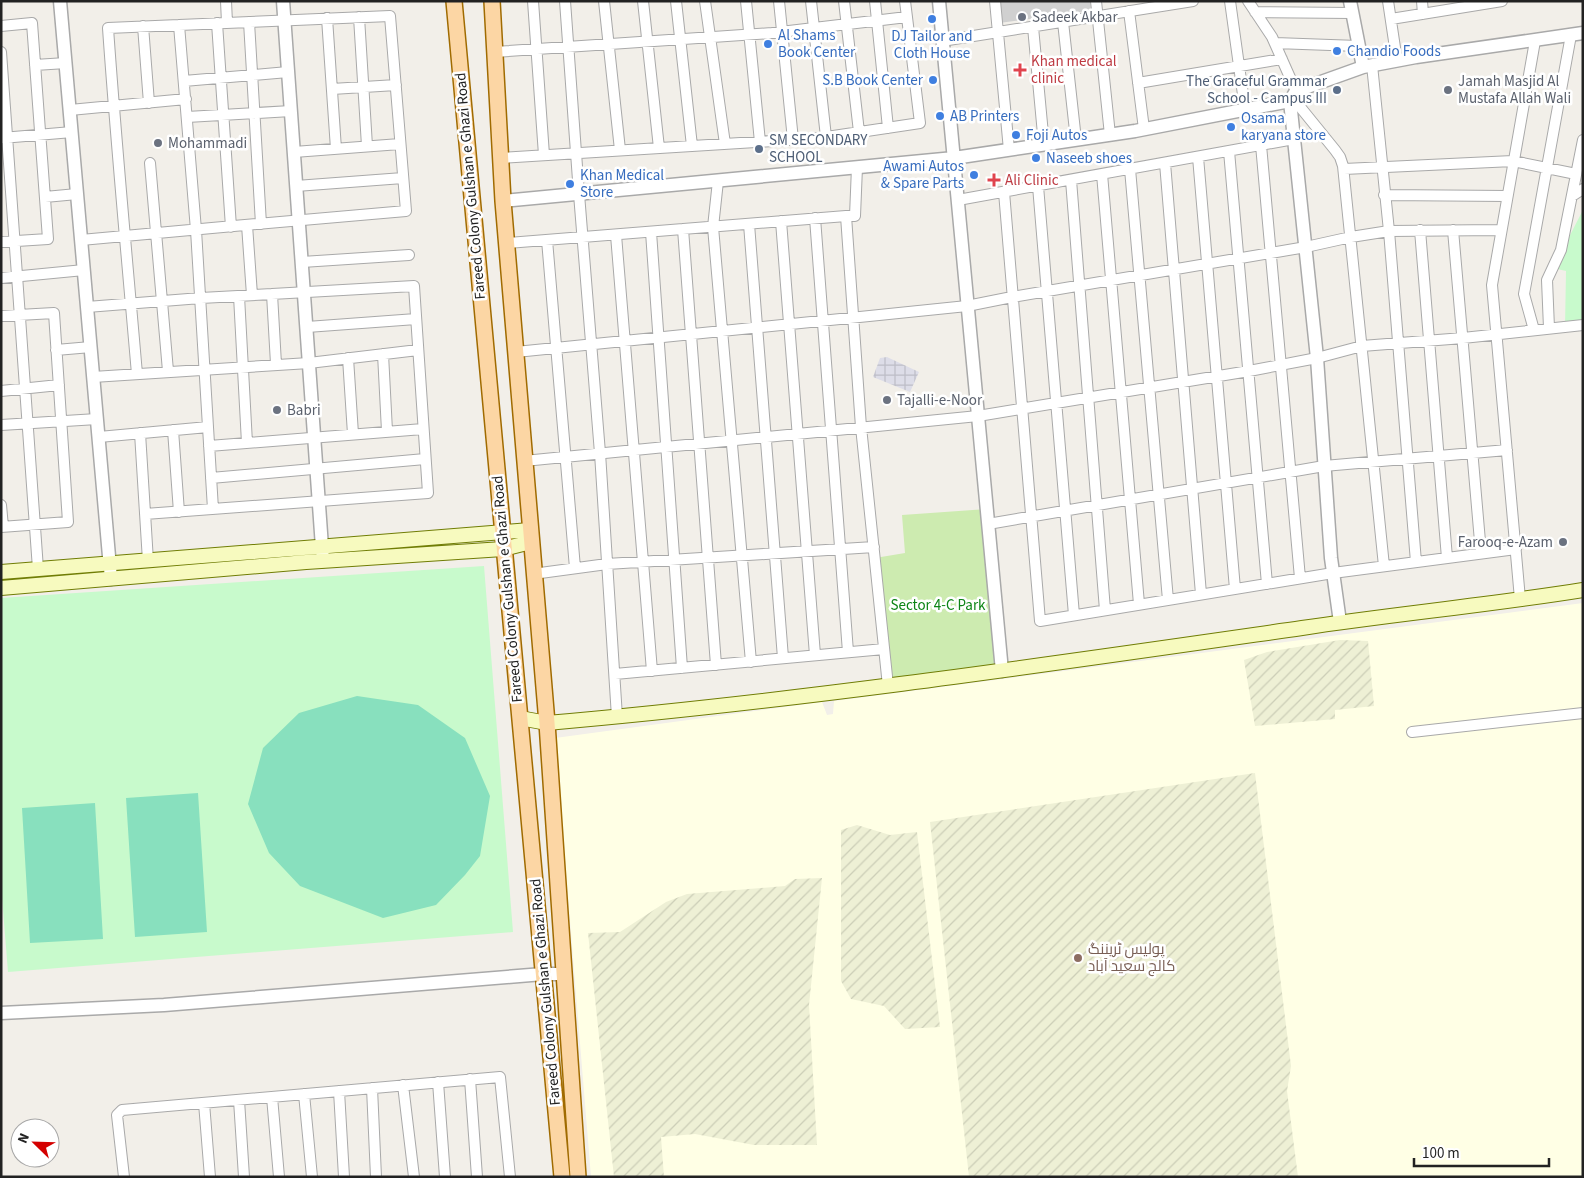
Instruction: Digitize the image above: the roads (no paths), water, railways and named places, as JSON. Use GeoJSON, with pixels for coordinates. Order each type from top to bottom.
{"type":"FeatureCollection","features":[{"type":"Feature","properties":{"kind":"main road","name":"Fareed Colony Gulshan e Ghazi Road"},"geometry":{"type":"LineString","coordinates":[[454,1],[502,541],[562,1177]]}},
{"type":"Feature","properties":{"kind":"main road","name":"Fareed Colony Gulshan e Ghazi Road"},"geometry":{"type":"LineString","coordinates":[[492,1],[503,201],[547,724],[578,1177]]}},
{"type":"Feature","properties":{"kind":"main road"},"geometry":{"type":"LineString","coordinates":[[1,588],[323,561],[502,541],[530,536]]}},
{"type":"Feature","properties":{"kind":"main road"},"geometry":{"type":"LineString","coordinates":[[1,572],[322,547],[502,541]]}},
{"type":"Feature","properties":{"kind":"main road"},"geometry":{"type":"LineString","coordinates":[[520,718],[547,724],[888,686],[1340,622],[1583,590]]}},
{"type":"Feature","properties":{"kind":"street"},"geometry":{"type":"LineString","coordinates":[[60,1],[111,580]]}},
{"type":"Feature","properties":{"kind":"street"},"geometry":{"type":"LineString","coordinates":[[226,1],[222,23],[220,78],[231,226]]}},
{"type":"Feature","properties":{"kind":"street"},"geometry":{"type":"LineString","coordinates":[[283,1],[323,561]]}},
{"type":"Feature","properties":{"kind":"street"},"geometry":{"type":"LineString","coordinates":[[534,1],[544,155]]}},
{"type":"Feature","properties":{"kind":"street"},"geometry":{"type":"LineString","coordinates":[[565,1],[600,453],[617,717]]}},
{"type":"Feature","properties":{"kind":"street"},"geometry":{"type":"LineString","coordinates":[[604,1],[620,150]]}},
{"type":"Feature","properties":{"kind":"street"},"geometry":{"type":"LineString","coordinates":[[643,1],[659,148]]}},
{"type":"Feature","properties":{"kind":"street"},"geometry":{"type":"LineString","coordinates":[[676,1],[692,146]]}},
{"type":"Feature","properties":{"kind":"street"},"geometry":{"type":"LineString","coordinates":[[705,1],[725,144]]}},
{"type":"Feature","properties":{"kind":"street"},"geometry":{"type":"LineString","coordinates":[[746,1],[760,142]]}},
{"type":"Feature","properties":{"kind":"street"},"geometry":{"type":"LineString","coordinates":[[779,1],[793,140]]}},
{"type":"Feature","properties":{"kind":"street"},"geometry":{"type":"LineString","coordinates":[[811,1],[826,137]]}},
{"type":"Feature","properties":{"kind":"street"},"geometry":{"type":"LineString","coordinates":[[844,1],[859,132]]}},
{"type":"Feature","properties":{"kind":"street"},"geometry":{"type":"LineString","coordinates":[[875,1],[888,128]]}},
{"type":"Feature","properties":{"kind":"street"},"geometry":{"type":"LineString","coordinates":[[501,158],[793,140],[920,123],[905,1]]}},
{"type":"Feature","properties":{"kind":"street"},"geometry":{"type":"LineString","coordinates":[[939,1],[1002,671]]}},
{"type":"Feature","properties":{"kind":"street"},"geometry":{"type":"LineString","coordinates":[[995,1],[1009,150]]}},
{"type":"Feature","properties":{"kind":"street"},"geometry":{"type":"LineString","coordinates":[[1096,1],[1110,134]]}},
{"type":"Feature","properties":{"kind":"street"},"geometry":{"type":"LineString","coordinates":[[942,41],[1193,1]]}},
{"type":"Feature","properties":{"kind":"street"},"geometry":{"type":"LineString","coordinates":[[1230,1],[1245,110]]}},
{"type":"Feature","properties":{"kind":"street"},"geometry":{"type":"LineString","coordinates":[[1248,1],[1275,44],[1282,59],[1293,96],[1294,139],[1317,358],[1333,573],[1340,622]]}},
{"type":"Feature","properties":{"kind":"street"},"geometry":{"type":"LineString","coordinates":[[1388,1],[1397,61]]}},
{"type":"Feature","properties":{"kind":"street"},"geometry":{"type":"LineString","coordinates":[[1422,1],[1423,14]]}},
{"type":"Feature","properties":{"kind":"street"},"geometry":{"type":"LineString","coordinates":[[1391,19],[1423,14],[1458,5],[1502,1]]}},
{"type":"Feature","properties":{"kind":"street"},"geometry":{"type":"LineString","coordinates":[[1255,12],[1351,7],[1358,46],[1367,66],[1389,231],[1416,562]]}},
{"type":"Feature","properties":{"kind":"street"},"geometry":{"type":"LineString","coordinates":[[1129,11],[1144,129]]}},
{"type":"Feature","properties":{"kind":"street"},"geometry":{"type":"LineString","coordinates":[[82,240],[124,236],[156,233],[196,230],[231,226],[261,224],[406,210],[390,16],[108,28],[113,106],[124,236],[136,374]]}},
{"type":"Feature","properties":{"kind":"street"},"geometry":{"type":"LineString","coordinates":[[358,17],[367,146]]}},
{"type":"Feature","properties":{"kind":"street"},"geometry":{"type":"LineString","coordinates":[[495,52],[749,35],[907,17]]}},
{"type":"Feature","properties":{"kind":"street"},"geometry":{"type":"LineString","coordinates":[[328,18],[336,149]]}},
{"type":"Feature","properties":{"kind":"street"},"geometry":{"type":"LineString","coordinates":[[249,22],[261,224]]}},
{"type":"Feature","properties":{"kind":"street"},"geometry":{"type":"LineString","coordinates":[[1063,22],[1076,140]]}},
{"type":"Feature","properties":{"kind":"street"},"geometry":{"type":"LineString","coordinates":[[1,26],[32,23],[48,239],[1,242]]}},
{"type":"Feature","properties":{"kind":"street"},"geometry":{"type":"LineString","coordinates":[[179,25],[196,230],[213,509]]}},
{"type":"Feature","properties":{"kind":"street"},"geometry":{"type":"LineString","coordinates":[[144,26],[149,103]]}},
{"type":"Feature","properties":{"kind":"street"},"geometry":{"type":"LineString","coordinates":[[1032,26],[1044,144]]}},
{"type":"Feature","properties":{"kind":"street"},"geometry":{"type":"LineString","coordinates":[[503,201],[954,158],[1076,140],[1245,110],[1293,96],[1367,66],[1577,34],[1547,168],[1524,294],[1534,330]]}},
{"type":"Feature","properties":{"kind":"street"},"geometry":{"type":"LineString","coordinates":[[1520,599],[1492,285],[1535,41]]}},
{"type":"Feature","properties":{"kind":"street"},"geometry":{"type":"LineString","coordinates":[[1275,44],[1358,46]]}},
{"type":"Feature","properties":{"kind":"street"},"geometry":{"type":"LineString","coordinates":[[1,52],[4,138],[18,276],[38,569]]}},
{"type":"Feature","properties":{"kind":"street"},"geometry":{"type":"LineString","coordinates":[[1138,82],[1282,59]]}},
{"type":"Feature","properties":{"kind":"street"},"geometry":{"type":"LineString","coordinates":[[36,65],[66,63]]}},
{"type":"Feature","properties":{"kind":"street"},"geometry":{"type":"LineString","coordinates":[[184,80],[288,72]]}},
{"type":"Feature","properties":{"kind":"street"},"geometry":{"type":"LineString","coordinates":[[332,89],[396,84]]}},
{"type":"Feature","properties":{"kind":"street"},"geometry":{"type":"LineString","coordinates":[[1293,96],[1340,157],[1344,169],[1384,566]]}},
{"type":"Feature","properties":{"kind":"street"},"geometry":{"type":"LineString","coordinates":[[70,110],[186,99]]}},
{"type":"Feature","properties":{"kind":"street"},"geometry":{"type":"LineString","coordinates":[[187,117],[291,111]]}},
{"type":"Feature","properties":{"kind":"street"},"geometry":{"type":"LineString","coordinates":[[4,138],[72,132]]}},
{"type":"Feature","properties":{"kind":"street"},"geometry":{"type":"LineString","coordinates":[[958,200],[1294,139]]}},
{"type":"Feature","properties":{"kind":"street"},"geometry":{"type":"LineString","coordinates":[[1549,328],[1547,280],[1561,250],[1583,140]]}},
{"type":"Feature","properties":{"kind":"street"},"geometry":{"type":"LineString","coordinates":[[294,152],[400,144]]}},
{"type":"Feature","properties":{"kind":"street"},"geometry":{"type":"LineString","coordinates":[[1261,145],[1300,578]]}},
{"type":"Feature","properties":{"kind":"street"},"geometry":{"type":"LineString","coordinates":[[1229,151],[1267,584]]}},
{"type":"Feature","properties":{"kind":"street"},"geometry":{"type":"LineString","coordinates":[[1198,157],[1235,589]]}},
{"type":"Feature","properties":{"kind":"street"},"geometry":{"type":"LineString","coordinates":[[1344,169],[1513,161],[1576,174]]}},
{"type":"Feature","properties":{"kind":"street"},"geometry":{"type":"LineString","coordinates":[[150,163],[168,371]]}},
{"type":"Feature","properties":{"kind":"street"},"geometry":{"type":"LineString","coordinates":[[1165,163],[1201,594]]}},
{"type":"Feature","properties":{"kind":"street"},"geometry":{"type":"LineString","coordinates":[[507,243],[855,216],[857,167]]}},
{"type":"Feature","properties":{"kind":"street"},"geometry":{"type":"LineString","coordinates":[[1130,169],[1168,600]]}},
{"type":"Feature","properties":{"kind":"street"},"geometry":{"type":"LineString","coordinates":[[1102,174],[1139,604]]}},
{"type":"Feature","properties":{"kind":"street"},"geometry":{"type":"LineString","coordinates":[[296,186],[403,178]]}},
{"type":"Feature","properties":{"kind":"street"},"geometry":{"type":"LineString","coordinates":[[1071,180],[1105,610]]}},
{"type":"Feature","properties":{"kind":"street"},"geometry":{"type":"LineString","coordinates":[[718,181],[713,227],[751,662]]}},
{"type":"Feature","properties":{"kind":"street"},"geometry":{"type":"LineString","coordinates":[[1038,186],[1074,615]]}},
{"type":"Feature","properties":{"kind":"street"},"geometry":{"type":"LineString","coordinates":[[1572,196],[1583,189]]}},
{"type":"Feature","properties":{"kind":"street"},"geometry":{"type":"LineString","coordinates":[[1004,192],[1040,620],[1333,573],[1516,549]]}},
{"type":"Feature","properties":{"kind":"street"},"geometry":{"type":"LineString","coordinates":[[45,197],[77,194]]}},
{"type":"Feature","properties":{"kind":"street"},"geometry":{"type":"LineString","coordinates":[[1384,195],[1507,196]]}},
{"type":"Feature","properties":{"kind":"street"},"geometry":{"type":"LineString","coordinates":[[846,216],[861,427],[888,686]]}},
{"type":"Feature","properties":{"kind":"street"},"geometry":{"type":"LineString","coordinates":[[815,218],[848,652]]}},
{"type":"Feature","properties":{"kind":"street"},"geometry":{"type":"LineString","coordinates":[[781,221],[815,656]]}},
{"type":"Feature","properties":{"kind":"street"},"geometry":{"type":"LineString","coordinates":[[749,224],[783,658]]}},
{"type":"Feature","properties":{"kind":"street"},"geometry":{"type":"LineString","coordinates":[[247,225],[252,295]]}},
{"type":"Feature","properties":{"kind":"street"},"geometry":{"type":"LineString","coordinates":[[683,229],[716,665]]}},
{"type":"Feature","properties":{"kind":"street"},"geometry":{"type":"LineString","coordinates":[[1420,230],[1447,558]]}},
{"type":"Feature","properties":{"kind":"street"},"geometry":{"type":"LineString","coordinates":[[1453,230],[1482,554]]}},
{"type":"Feature","properties":{"kind":"street"},"geometry":{"type":"LineString","coordinates":[[516,352],[968,306],[1389,231],[1501,230]]}},
{"type":"Feature","properties":{"kind":"street"},"geometry":{"type":"LineString","coordinates":[[651,232],[682,668]]}},
{"type":"Feature","properties":{"kind":"street"},"geometry":{"type":"LineString","coordinates":[[616,235],[652,671]]}},
{"type":"Feature","properties":{"kind":"street"},"geometry":{"type":"LineString","coordinates":[[547,240],[575,568]]}},
{"type":"Feature","properties":{"kind":"street"},"geometry":{"type":"LineString","coordinates":[[302,262],[409,256]]}},
{"type":"Feature","properties":{"kind":"street"},"geometry":{"type":"LineString","coordinates":[[1,278],[84,270]]}},
{"type":"Feature","properties":{"kind":"street"},"geometry":{"type":"LineString","coordinates":[[87,307],[200,298],[414,286],[428,493],[145,514]]}},
{"type":"Feature","properties":{"kind":"street"},"geometry":{"type":"LineString","coordinates":[[272,294],[276,364]]}},
{"type":"Feature","properties":{"kind":"street"},"geometry":{"type":"LineString","coordinates":[[239,296],[247,443]]}},
{"type":"Feature","properties":{"kind":"street"},"geometry":{"type":"LineString","coordinates":[[1,316],[54,313],[68,522],[2,527],[1,505]]}},
{"type":"Feature","properties":{"kind":"street"},"geometry":{"type":"LineString","coordinates":[[307,327],[416,318]]}},
{"type":"Feature","properties":{"kind":"street"},"geometry":{"type":"LineString","coordinates":[[524,461],[978,416],[1281,365],[1362,346],[1463,338],[1583,325]]}},
{"type":"Feature","properties":{"kind":"street"},"geometry":{"type":"LineString","coordinates":[[56,350],[91,347]]}},
{"type":"Feature","properties":{"kind":"street"},"geometry":{"type":"LineString","coordinates":[[93,377],[205,368],[309,363],[418,350]]}},
{"type":"Feature","properties":{"kind":"street"},"geometry":{"type":"LineString","coordinates":[[383,354],[387,432]]}},
{"type":"Feature","properties":{"kind":"street"},"geometry":{"type":"LineString","coordinates":[[348,358],[352,434]]}},
{"type":"Feature","properties":{"kind":"street"},"geometry":{"type":"LineString","coordinates":[[1,391],[59,385]]}},
{"type":"Feature","properties":{"kind":"street"},"geometry":{"type":"LineString","coordinates":[[1,425],[97,419]]}},
{"type":"Feature","properties":{"kind":"street"},"geometry":{"type":"LineString","coordinates":[[99,437],[208,427]]}},
{"type":"Feature","properties":{"kind":"street"},"geometry":{"type":"LineString","coordinates":[[209,446],[424,428]]}},
{"type":"Feature","properties":{"kind":"street"},"geometry":{"type":"LineString","coordinates":[[173,430],[179,512]]}},
{"type":"Feature","properties":{"kind":"street"},"geometry":{"type":"LineString","coordinates":[[140,433],[148,561]]}},
{"type":"Feature","properties":{"kind":"street"},"geometry":{"type":"LineString","coordinates":[[988,524],[1324,466],[1507,450]]}},
{"type":"Feature","properties":{"kind":"street"},"geometry":{"type":"LineString","coordinates":[[211,478],[425,459]]}},
{"type":"Feature","properties":{"kind":"street"},"geometry":{"type":"LineString","coordinates":[[533,574],[607,564],[874,546]]}},
{"type":"Feature","properties":{"kind":"street"},"geometry":{"type":"LineString","coordinates":[[615,674],[884,649]]}},
{"type":"Feature","properties":{"kind":"street"},"geometry":{"type":"LineString","coordinates":[[1412,732],[1583,713]]}},
{"type":"Feature","properties":{"kind":"street"},"geometry":{"type":"LineString","coordinates":[[1,1013],[164,1005],[543,974],[563,974]]}},
{"type":"Feature","properties":{"kind":"street"},"geometry":{"type":"LineString","coordinates":[[124,1177],[117,1115],[122,1110],[500,1077],[510,1177]]}},
{"type":"Feature","properties":{"kind":"street"},"geometry":{"type":"LineString","coordinates":[[470,1079],[477,1177]]}},
{"type":"Feature","properties":{"kind":"street"},"geometry":{"type":"LineString","coordinates":[[438,1082],[444,1177]]}},
{"type":"Feature","properties":{"kind":"street"},"geometry":{"type":"LineString","coordinates":[[403,1085],[414,1177]]}},
{"type":"Feature","properties":{"kind":"street"},"geometry":{"type":"LineString","coordinates":[[372,1088],[376,1177]]}},
{"type":"Feature","properties":{"kind":"street"},"geometry":{"type":"LineString","coordinates":[[339,1091],[344,1177]]}},
{"type":"Feature","properties":{"kind":"street"},"geometry":{"type":"LineString","coordinates":[[304,1094],[312,1177]]}},
{"type":"Feature","properties":{"kind":"street"},"geometry":{"type":"LineString","coordinates":[[272,1097],[278,1177]]}},
{"type":"Feature","properties":{"kind":"street"},"geometry":{"type":"LineString","coordinates":[[238,1100],[244,1177]]}},
{"type":"Feature","properties":{"kind":"street"},"geometry":{"type":"LineString","coordinates":[[204,1103],[210,1177]]}},
{"type":"Feature","properties":{"kind":"place","name":"Sadeek Akbar"},"geometry":{"type":"Point","coordinates":[1022,17]}},
{"type":"Feature","properties":{"kind":"place","name":"DJ Tailor and Cloth House"},"geometry":{"type":"Point","coordinates":[932,19]}},
{"type":"Feature","properties":{"kind":"place","name":"Al Shams Book Center"},"geometry":{"type":"Point","coordinates":[768,44]}},
{"type":"Feature","properties":{"kind":"place","name":"Chandio Foods"},"geometry":{"type":"Point","coordinates":[1337,51]}},
{"type":"Feature","properties":{"kind":"place","name":"Khan medical clinic"},"geometry":{"type":"Point","coordinates":[1020,70]}},
{"type":"Feature","properties":{"kind":"place","name":"S.B Book Center"},"geometry":{"type":"Point","coordinates":[933,80]}},
{"type":"Feature","properties":{"kind":"place","name":"The Graceful Grammar School - Campus III"},"geometry":{"type":"Point","coordinates":[1337,90]}},
{"type":"Feature","properties":{"kind":"place","name":"Jamah Masjid Al Mustafa Allah Wali"},"geometry":{"type":"Point","coordinates":[1448,90]}},
{"type":"Feature","properties":{"kind":"place","name":"AB Printers"},"geometry":{"type":"Point","coordinates":[940,116]}},
{"type":"Feature","properties":{"kind":"place","name":"Osama karyana store"},"geometry":{"type":"Point","coordinates":[1231,127]}},
{"type":"Feature","properties":{"kind":"place","name":"Foji Autos"},"geometry":{"type":"Point","coordinates":[1016,135]}},
{"type":"Feature","properties":{"kind":"place","name":"Mohammadi"},"geometry":{"type":"Point","coordinates":[158,143]}},
{"type":"Feature","properties":{"kind":"place","name":"SM SECONDARY SCHOOL"},"geometry":{"type":"Point","coordinates":[759,149]}},
{"type":"Feature","properties":{"kind":"place","name":"Naseeb shoes"},"geometry":{"type":"Point","coordinates":[1036,158]}},
{"type":"Feature","properties":{"kind":"place","name":"Awami Autos & Spare Parts"},"geometry":{"type":"Point","coordinates":[974,175]}},
{"type":"Feature","properties":{"kind":"place","name":"Ali Clinic"},"geometry":{"type":"Point","coordinates":[994,180]}},
{"type":"Feature","properties":{"kind":"place","name":"Khan Medical Store"},"geometry":{"type":"Point","coordinates":[570,184]}},
{"type":"Feature","properties":{"kind":"place","name":"Tajalli-e-Noor"},"geometry":{"type":"Point","coordinates":[887,400]}},
{"type":"Feature","properties":{"kind":"place","name":"Babri"},"geometry":{"type":"Point","coordinates":[277,410]}},
{"type":"Feature","properties":{"kind":"place","name":"Farooq-e-Azam"},"geometry":{"type":"Point","coordinates":[1563,542]}},
{"type":"Feature","properties":{"kind":"place","name":"پولیس ٹریننگ کالج سعید آباد"},"geometry":{"type":"Point","coordinates":[1078,958]}},
{"type":"Feature","properties":{"kind":"park label","name":"Sector 4-C Park"},"geometry":{"type":"Point","coordinates":[938,605]}}]}
